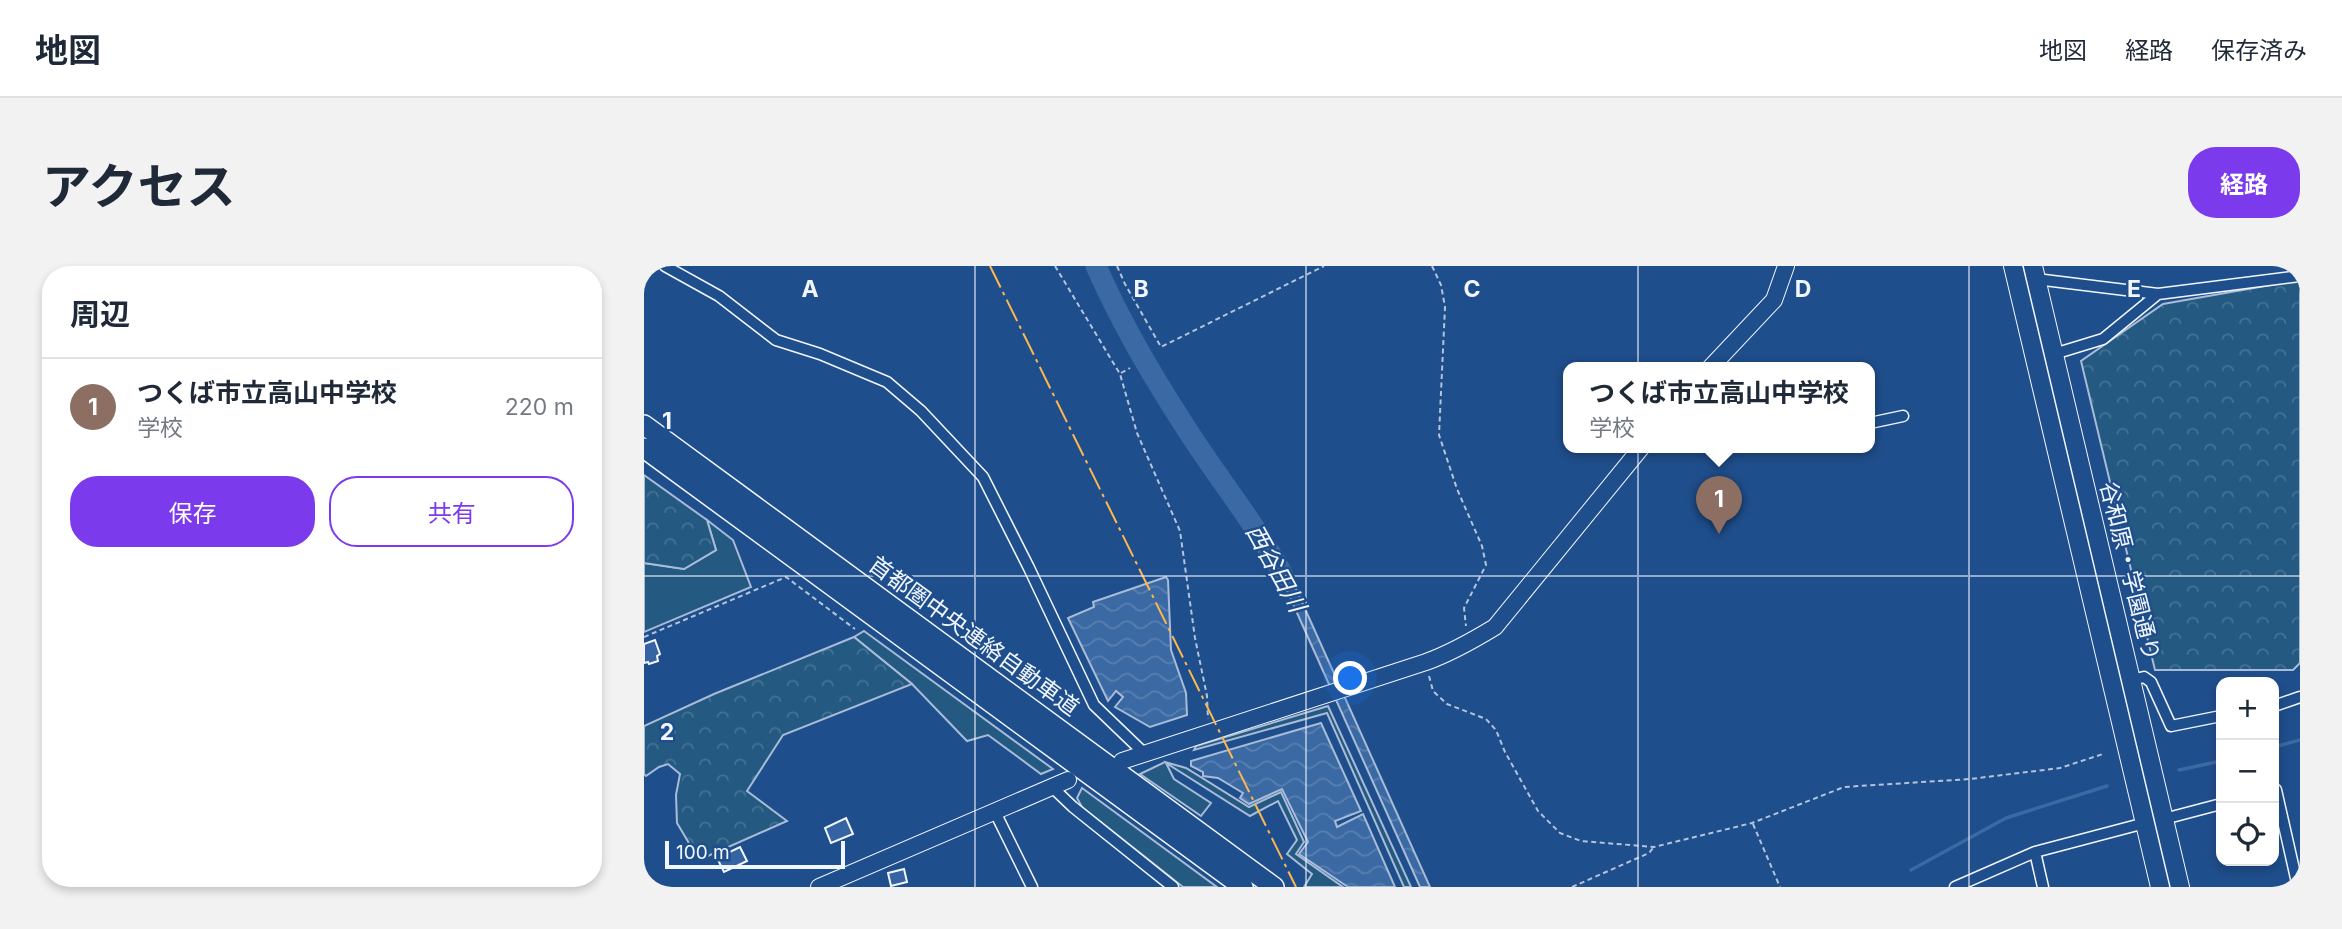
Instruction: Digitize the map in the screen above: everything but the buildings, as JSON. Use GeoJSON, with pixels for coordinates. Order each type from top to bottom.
{"type":"FeatureCollection","features":[{"type":"Feature","properties":{"kind":"highway","name":"首都圏中央連絡自動車道"},"geometry":{"type":"LineString","coordinates":[[644,425],[1274,887]]}},
{"type":"Feature","properties":{"kind":"highway","name":"首都圏中央連絡自動車道"},"geometry":{"type":"LineString","coordinates":[[644,448],[1243,887]]}},
{"type":"Feature","properties":{"kind":"main road","name":"谷和原・学園通り"},"geometry":{"type":"LineString","coordinates":[[2013,266],[2160,887]]}},
{"type":"Feature","properties":{"kind":"main road","name":"谷和原・学園通り"},"geometry":{"type":"LineString","coordinates":[[2035,272],[2180,887]]}},
{"type":"Feature","properties":{"kind":"street"},"geometry":{"type":"LineString","coordinates":[[665,266],[719,296],[776,340],[820,354],[887,382],[921,411],[983,477],[1094,705],[1145,754]]}},
{"type":"Feature","properties":{"kind":"street"},"geometry":{"type":"LineString","coordinates":[[1716,362],[1774,300],[1786,266]]}},
{"type":"Feature","properties":{"kind":"street"},"geometry":{"type":"LineString","coordinates":[[2035,272],[2158,294],[2300,276]]}},
{"type":"Feature","properties":{"kind":"street"},"geometry":{"type":"LineString","coordinates":[[2054,354],[2104,339],[2158,294]]}},
{"type":"Feature","properties":{"kind":"street"},"geometry":{"type":"LineString","coordinates":[[1875,422],[1903,416]]}},
{"type":"Feature","properties":{"kind":"street"},"geometry":{"type":"LineString","coordinates":[[1122,761],[1426,662],[1453,652],[1495,627],[1637,453]]}},
{"type":"Feature","properties":{"kind":"street"},"geometry":{"type":"LineString","coordinates":[[2132,680],[2144,677],[2151,682],[2171,726],[2216,717]]}},
{"type":"Feature","properties":{"kind":"street"},"geometry":{"type":"LineString","coordinates":[[2279,704],[2300,697]]}},
{"type":"Feature","properties":{"kind":"street"},"geometry":{"type":"LineString","coordinates":[[819,887],[1068,780]]}},
{"type":"Feature","properties":{"kind":"street"},"geometry":{"type":"LineString","coordinates":[[1051,786],[1073,807],[1173,887]]}},
{"type":"Feature","properties":{"kind":"street"},"geometry":{"type":"LineString","coordinates":[[2279,803],[2298,887]]}},
{"type":"Feature","properties":{"kind":"street"},"geometry":{"type":"LineString","coordinates":[[2164,819],[2216,805]]}},
{"type":"Feature","properties":{"kind":"street"},"geometry":{"type":"LineString","coordinates":[[994,810],[1032,887]]}},
{"type":"Feature","properties":{"kind":"street"},"geometry":{"type":"LineString","coordinates":[[1955,887],[2035,852],[2145,823]]}},
{"type":"Feature","properties":{"kind":"street"},"geometry":{"type":"LineString","coordinates":[[2035,852],[2043,887]]}},
{"type":"Feature","properties":{"kind":"path"},"geometry":{"type":"LineString","coordinates":[[1055,266],[1120,374],[1138,433],[1180,531],[1195,638],[1207,696],[1208,732]]}},
{"type":"Feature","properties":{"kind":"path"},"geometry":{"type":"LineString","coordinates":[[1117,266],[1161,347],[1324,266]]}},
{"type":"Feature","properties":{"kind":"path"},"geometry":{"type":"LineString","coordinates":[[1432,266],[1441,285],[1445,307],[1439,436],[1457,489],[1482,546],[1486,565],[1464,608],[1468,643]]}},
{"type":"Feature","properties":{"kind":"path"},"geometry":{"type":"LineString","coordinates":[[1120,374],[1130,368]]}},
{"type":"Feature","properties":{"kind":"path"},"geometry":{"type":"LineString","coordinates":[[644,636],[786,577],[855,629]]}},
{"type":"Feature","properties":{"kind":"path"},"geometry":{"type":"LineString","coordinates":[[1426,662],[1433,691],[1447,704],[1486,719],[1496,730],[1510,762],[1538,811],[1560,833],[1581,841],[1654,847],[1752,823],[1844,786],[1970,779],[2060,768],[2103,754]]}},
{"type":"Feature","properties":{"kind":"path"},"geometry":{"type":"LineString","coordinates":[[1752,823],[1780,887]]}},
{"type":"Feature","properties":{"kind":"path"},"geometry":{"type":"LineString","coordinates":[[1572,887],[1648,853],[1654,847]]}},
{"type":"Feature","properties":{"kind":"green space"},"geometry":{"type":"Polygon","coordinates":[[[2300,280],[2300,663],[2293,670],[2155,670],[2081,361],[2163,304],[2300,280]]]}},
{"type":"Feature","properties":{"kind":"green space"},"geometry":{"type":"Polygon","coordinates":[[[644,475],[707,520],[716,550],[684,569],[644,563],[644,475]]]}},
{"type":"Feature","properties":{"kind":"green space"},"geometry":{"type":"Polygon","coordinates":[[[707,520],[733,540],[751,587],[644,632],[644,563],[684,569],[716,550],[707,520]]]}},
{"type":"Feature","properties":{"kind":"green space"},"geometry":{"type":"Polygon","coordinates":[[[864,631],[1053,769],[1041,774],[988,735],[967,741],[912,684],[854,637],[864,631]]]}},
{"type":"Feature","properties":{"kind":"green space"},"geometry":{"type":"Polygon","coordinates":[[[854,637],[912,684],[783,735],[747,791],[787,821],[699,860],[677,823],[676,795],[680,774],[668,764],[646,776],[644,774],[644,726],[714,694],[854,637]]]}},
{"type":"Feature","properties":{"kind":"green space"},"geometry":{"type":"Polygon","coordinates":[[[1328,706],[1411,887],[1404,887],[1327,713],[1194,750],[1196,746],[1328,706]]]}},
{"type":"Feature","properties":{"kind":"green space"},"geometry":{"type":"Polygon","coordinates":[[[1165,762],[1186,768],[1249,807],[1281,792],[1304,842],[1296,854],[1343,887],[1304,887],[1312,874],[1287,854],[1297,840],[1278,801],[1250,816],[1166,763],[1174,779],[1211,803],[1201,816],[1140,774],[1165,762]]]}},
{"type":"Feature","properties":{"kind":"green space"},"geometry":{"type":"Polygon","coordinates":[[[1082,788],[1217,887],[1183,887],[1082,807],[1077,798],[1082,788]]]}},
{"type":"Feature","properties":{"kind":"water"},"geometry":{"type":"Polygon","coordinates":[[[1273,547],[1297,591],[1430,887],[1420,887],[1289,595],[1266,552],[1273,547]]]}},
{"type":"Feature","properties":{"kind":"water"},"geometry":{"type":"Polygon","coordinates":[[[1166,577],[1171,650],[1186,693],[1187,715],[1150,727],[1115,707],[1123,697],[1116,691],[1108,701],[1068,618],[1094,607],[1093,602],[1166,577]]]}},
{"type":"Feature","properties":{"kind":"water"},"geometry":{"type":"Polygon","coordinates":[[[1321,723],[1361,811],[1335,821],[1337,827],[1363,814],[1395,887],[1348,887],[1299,854],[1308,842],[1282,789],[1249,804],[1240,798],[1243,793],[1218,778],[1203,776],[1203,772],[1191,766],[1191,761],[1321,723]]]}},
{"type":"Feature","properties":{"kind":"waterway","name":"西谷田川"},"geometry":{"type":"LineString","coordinates":[[1096,266],[1124,324],[1156,380],[1259,534],[1283,575]]}},
{"type":"Feature","properties":{"kind":"waterway"},"geometry":{"type":"LineString","coordinates":[[2279,746],[2300,740]]}},
{"type":"Feature","properties":{"kind":"waterway"},"geometry":{"type":"LineString","coordinates":[[2179,770],[2216,762]]}},
{"type":"Feature","properties":{"kind":"waterway"},"geometry":{"type":"LineString","coordinates":[[1911,870],[2006,818],[2107,786]]}},
{"type":"Feature","properties":{"kind":"power"},"geometry":{"type":"LineString","coordinates":[[990,266],[1296,887]]}},
{"type":"Feature","properties":{"kind":"place","name":"つくば市立高山中学校"},"geometry":{"type":"Point","coordinates":[1719,534]}}]}
